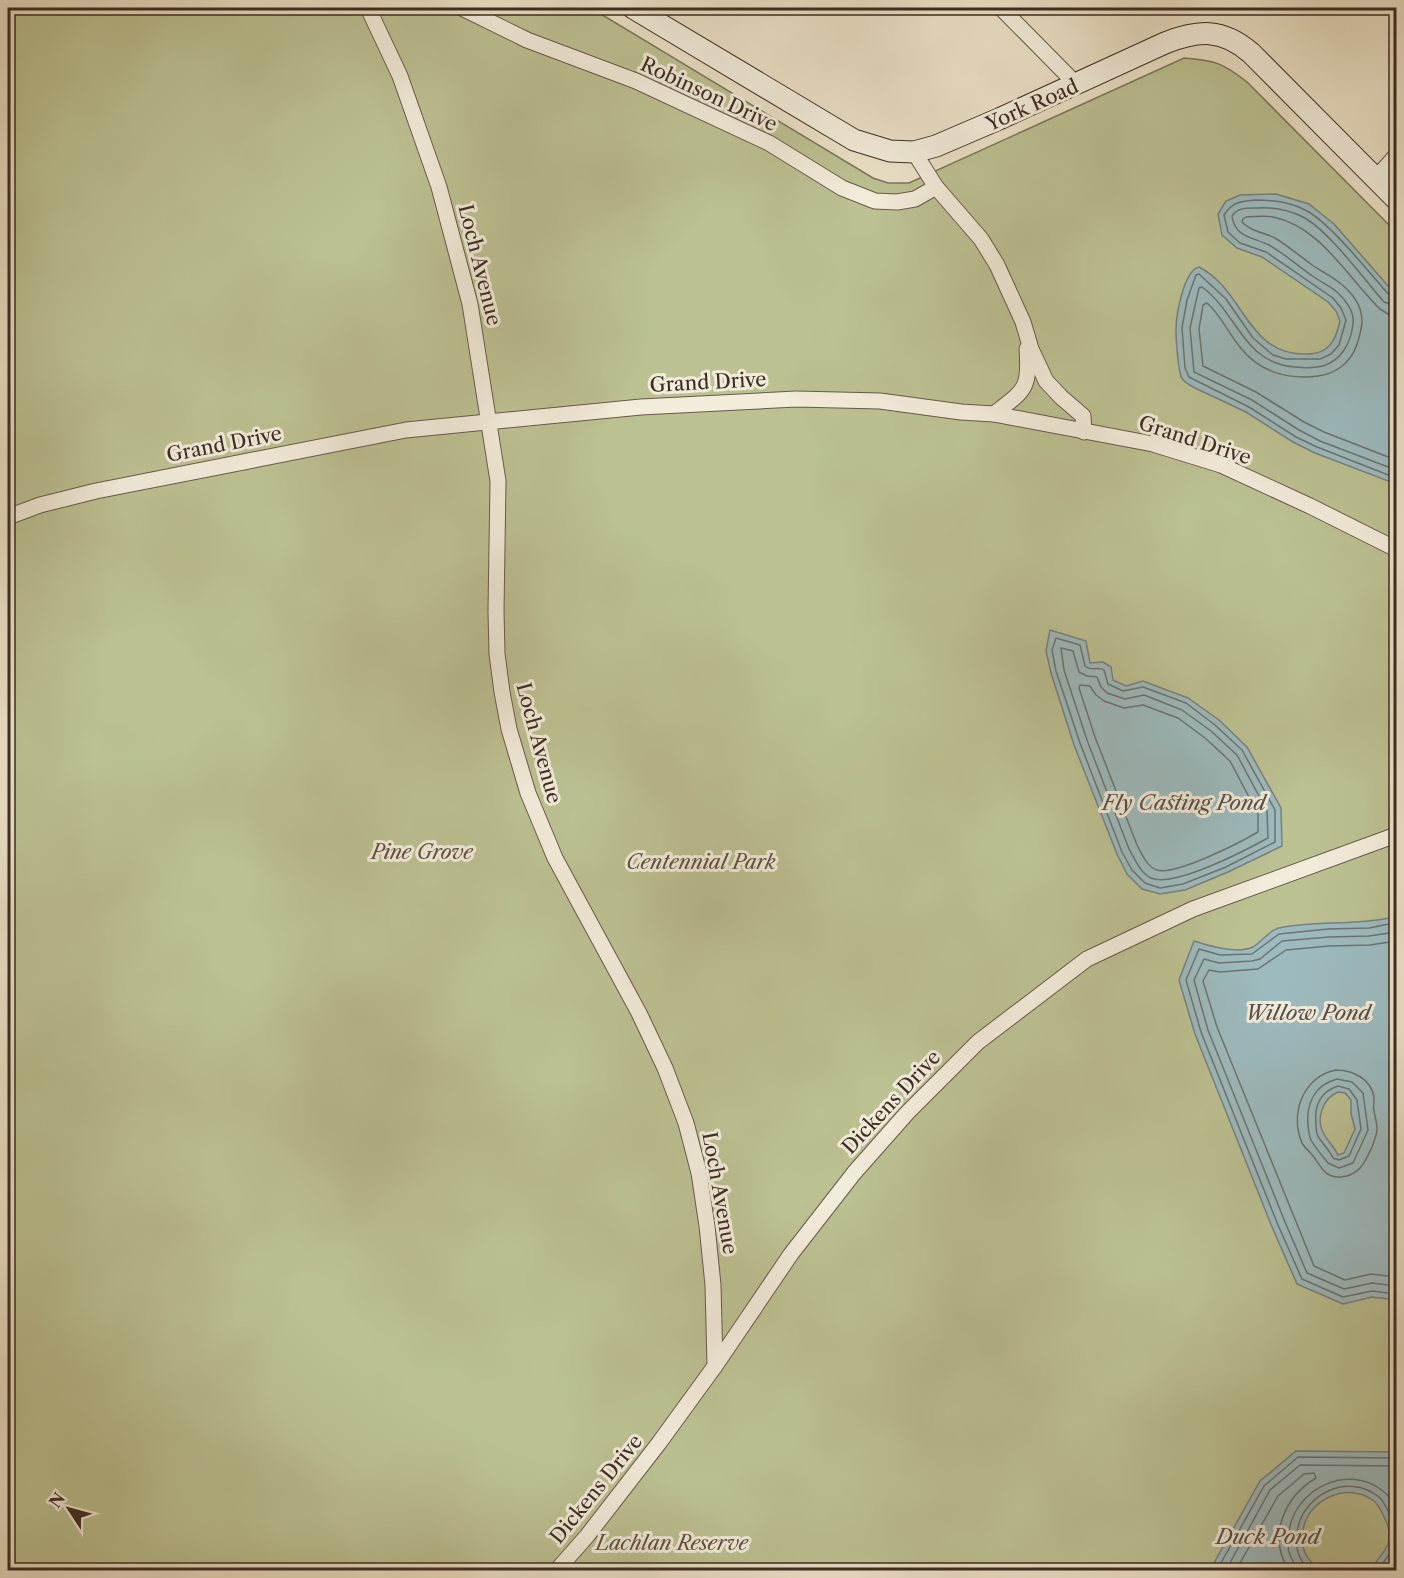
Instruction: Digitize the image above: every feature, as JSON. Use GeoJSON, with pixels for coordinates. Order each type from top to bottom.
{"type":"FeatureCollection","features":[{"type":"Feature","properties":{"kind":"main road","name":"York Road"},"geometry":{"type":"LineString","coordinates":[[633,8],[854,140],[890,151],[914,152],[958,138],[1165,43],[1185,35],[1216,33],[1240,43],[1251,52],[1396,199]]}},
{"type":"Feature","properties":{"kind":"street","name":"Loch Avenue"},"geometry":{"type":"LineString","coordinates":[[368,8],[400,76],[439,187],[471,304],[498,481],[497,654],[509,729],[528,793],[555,858],[639,1013],[665,1068],[686,1123],[699,1173],[707,1226],[713,1285],[715,1366]]}},
{"type":"Feature","properties":{"kind":"street","name":"Robinson Drive"},"geometry":{"type":"LineString","coordinates":[[462,8],[526,40],[636,81],[769,143],[842,188],[875,201],[897,202],[915,199],[936,187]]}},
{"type":"Feature","properties":{"kind":"street"},"geometry":{"type":"LineString","coordinates":[[1001,8],[1077,85]]}},
{"type":"Feature","properties":{"kind":"street"},"geometry":{"type":"LineString","coordinates":[[914,152],[936,187],[981,239],[997,265],[1046,381],[1061,398],[1083,416],[1084,432]]}},
{"type":"Feature","properties":{"kind":"street"},"geometry":{"type":"LineString","coordinates":[[1377,179],[1396,158]]}},
{"type":"Feature","properties":{"kind":"street"},"geometry":{"type":"LineString","coordinates":[[994,414],[1018,395],[1027,382],[1027,350],[1023,322]]}},
{"type":"Feature","properties":{"kind":"street","name":"Grand Drive"},"geometry":{"type":"LineString","coordinates":[[8,517],[40,505],[130,484],[406,430],[641,407],[796,399],[880,401],[994,414],[1153,444],[1221,465],[1396,549]]}},
{"type":"Feature","properties":{"kind":"street","name":"Dickens Drive"},"geometry":{"type":"LineString","coordinates":[[557,1570],[622,1492],[715,1366],[791,1254],[854,1173],[932,1086],[997,1025],[1087,960],[1193,909],[1396,835]]}},
{"type":"Feature","properties":{"kind":"green space","name":"Centennial Park"},"geometry":{"type":"Polygon","coordinates":[[[8,8],[591,8],[873,178],[888,183],[909,183],[1184,58],[1203,60],[1224,67],[1247,82],[1396,232],[1396,1570],[8,1570],[8,8]]]}},
{"type":"Feature","properties":{"kind":"water"},"geometry":{"type":"Polygon","coordinates":[[[1276,194],[1309,204],[1334,224],[1396,295],[1396,484],[1315,453],[1246,412],[1193,387],[1181,377],[1176,341],[1177,314],[1185,284],[1189,276],[1199,267],[1215,278],[1259,334],[1272,345],[1288,352],[1309,354],[1327,348],[1334,339],[1340,321],[1336,311],[1328,302],[1262,257],[1237,248],[1222,235],[1218,214],[1226,201],[1240,195],[1276,194]]]}},
{"type":"Feature","properties":{"kind":"water","name":"Fly Casting Pond"},"geometry":{"type":"Polygon","coordinates":[[[1050,630],[1086,641],[1090,663],[1103,662],[1111,667],[1113,680],[1126,686],[1143,681],[1188,698],[1219,720],[1247,747],[1281,808],[1282,846],[1185,890],[1160,894],[1142,889],[1127,874],[1117,854],[1074,745],[1046,651],[1050,630]]]}},
{"type":"Feature","properties":{"kind":"water","name":"Willow Pond"},"geometry":{"type":"Polygon","coordinates":[[[1396,919],[1396,1300],[1372,1297],[1343,1304],[1297,1284],[1195,1034],[1179,980],[1194,941],[1240,950],[1253,947],[1279,928],[1396,919]],[[1338,1092],[1328,1099],[1322,1110],[1320,1122],[1324,1134],[1338,1155],[1344,1153],[1355,1129],[1351,1114],[1351,1100],[1345,1093],[1338,1092]]]}},
{"type":"Feature","properties":{"kind":"water","name":"Duck Pond"},"geometry":{"type":"Polygon","coordinates":[[[1296,1451],[1396,1452],[1396,1570],[1370,1570],[1388,1544],[1388,1526],[1378,1505],[1364,1495],[1341,1493],[1330,1496],[1312,1510],[1303,1531],[1303,1548],[1311,1562],[1320,1570],[1210,1570],[1260,1481],[1296,1451]]]}},
{"type":"Feature","properties":{"kind":"park label","name":"Pine Grove"},"geometry":{"type":"Point","coordinates":[422,852]}},
{"type":"Feature","properties":{"kind":"park label","name":"Lachlan Reserve"},"geometry":{"type":"Point","coordinates":[672,1543]}}]}
